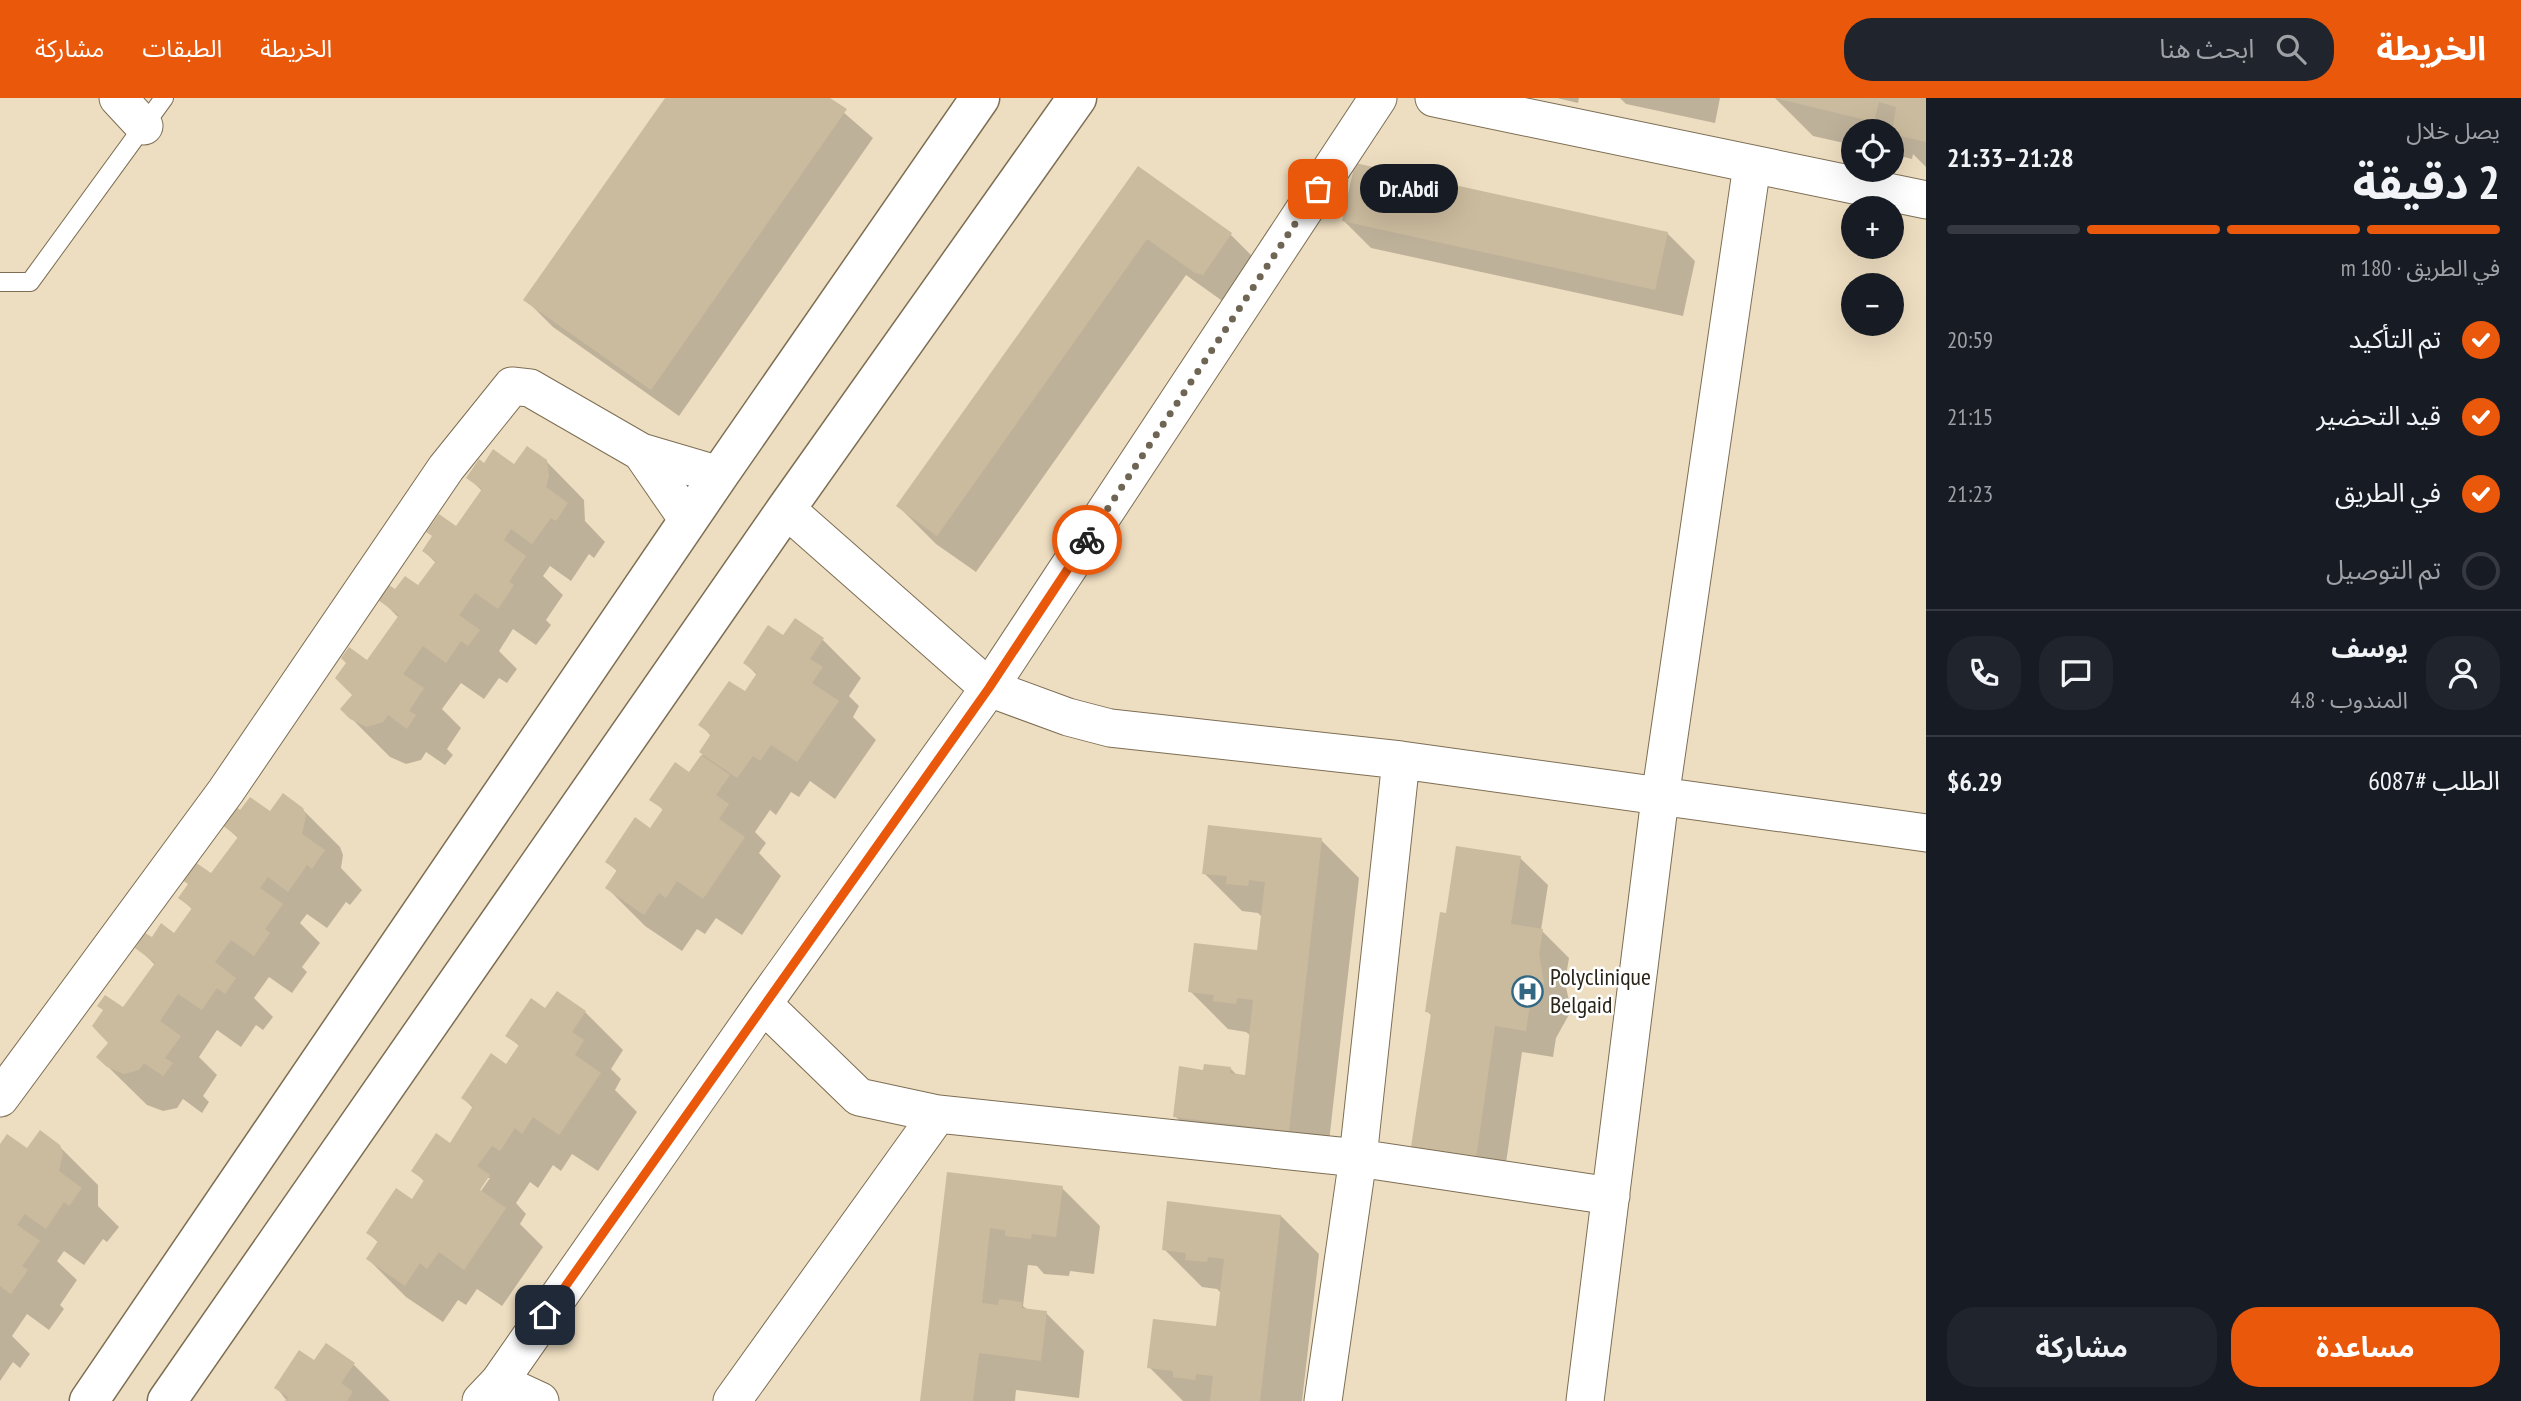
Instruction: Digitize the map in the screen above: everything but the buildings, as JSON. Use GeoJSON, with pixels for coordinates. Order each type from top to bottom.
{"type":"FeatureCollection","features":[{"type":"Feature","properties":{"kind":"main road"},"geometry":{"type":"LineString","coordinates":[[89,1401],[688,520],[980,98]]}},
{"type":"Feature","properties":{"kind":"main road"},"geometry":{"type":"LineString","coordinates":[[167,1401],[786,509],[1077,98]]}},
{"type":"Feature","properties":{"kind":"street"},"geometry":{"type":"LineString","coordinates":[[118,98],[154,112]]}},
{"type":"Feature","properties":{"kind":"street"},"geometry":{"type":"LineString","coordinates":[[540,1401],[490,1391],[762,1004],[989,688],[1378,98]]}},
{"type":"Feature","properties":{"kind":"street"},"geometry":{"type":"LineString","coordinates":[[1434,98],[1926,200]]}},
{"type":"Feature","properties":{"kind":"street"},"geometry":{"type":"LineString","coordinates":[[1585,1401],[1660,798],[1752,165]]}},
{"type":"Feature","properties":{"kind":"street"},"geometry":{"type":"LineString","coordinates":[[0,1098],[226,791],[446,468],[512,386],[530,388],[641,452],[719,475]]}},
{"type":"Feature","properties":{"kind":"street"},"geometry":{"type":"LineString","coordinates":[[641,452],[688,520]]}},
{"type":"Feature","properties":{"kind":"street"},"geometry":{"type":"LineString","coordinates":[[786,509],[989,688],[1068,717],[1110,728],[1401,760],[1926,833]]}},
{"type":"Feature","properties":{"kind":"street"},"geometry":{"type":"LineString","coordinates":[[1323,1401],[1358,1158],[1401,760]]}},
{"type":"Feature","properties":{"kind":"street"},"geometry":{"type":"LineString","coordinates":[[762,1004],[859,1097],[938,1114],[1358,1158],[1611,1196]]}},
{"type":"Feature","properties":{"kind":"street"},"geometry":{"type":"LineString","coordinates":[[732,1401],[938,1114]]}},
{"type":"Feature","properties":{"kind":"lane"},"geometry":{"type":"LineString","coordinates":[[0,282],[30,282],[154,112]]}},
{"type":"Feature","properties":{"kind":"way so far"},"geometry":{"type":"LineString","coordinates":[[1087,540],[1318,189]]}},
{"type":"Feature","properties":{"kind":"place","name":"Dr.Abdi"},"geometry":{"type":"Point","coordinates":[1318,189]}},
{"type":"Feature","properties":{"kind":"place","name":"Polyclinique Belgaid"},"geometry":{"type":"Point","coordinates":[1527,991]}},
{"type":"Feature","properties":{"kind":"route"},"geometry":{"type":"LineString","coordinates":[[545,1315],[762,1004],[989,688],[1087,540]]}}]}
